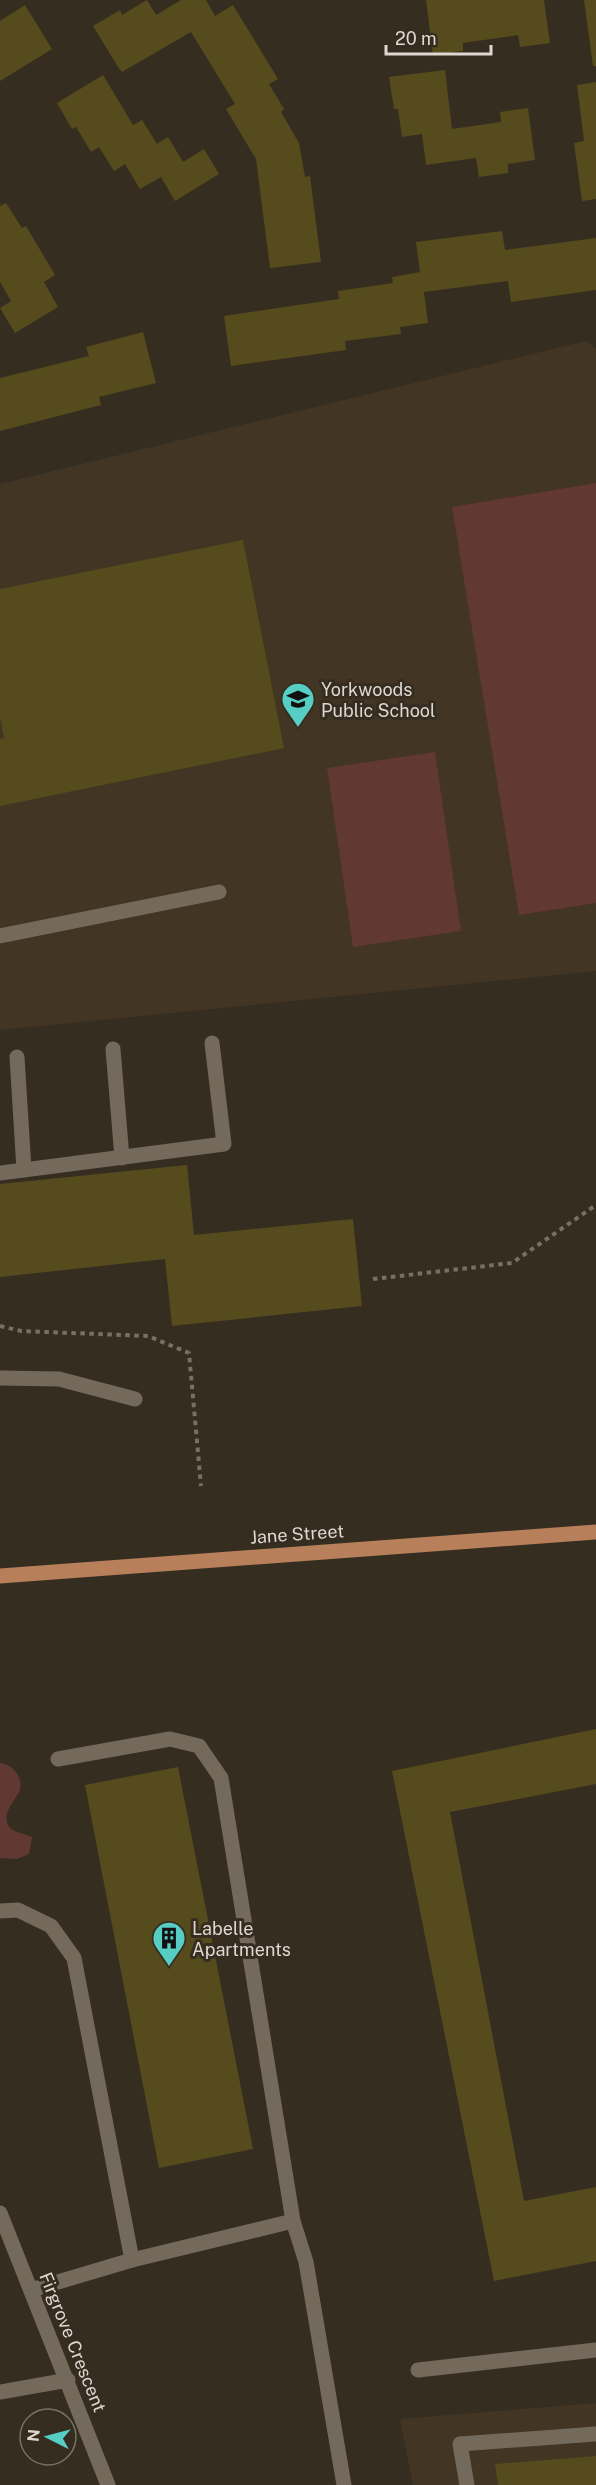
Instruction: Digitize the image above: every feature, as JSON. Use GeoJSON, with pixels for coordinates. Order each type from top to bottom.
{"type":"FeatureCollection","features":[{"type":"Feature","properties":{"kind":"main road","name":"Jane Street"},"geometry":{"type":"LineString","coordinates":[[0,1576],[596,1532]]}},
{"type":"Feature","properties":{"kind":"street"},"geometry":{"type":"LineString","coordinates":[[0,936],[219,892]]}},
{"type":"Feature","properties":{"kind":"street"},"geometry":{"type":"LineString","coordinates":[[0,1173],[224,1144],[212,1043]]}},
{"type":"Feature","properties":{"kind":"street"},"geometry":{"type":"LineString","coordinates":[[113,1049],[122,1158]]}},
{"type":"Feature","properties":{"kind":"street"},"geometry":{"type":"LineString","coordinates":[[17,1057],[24,1170]]}},
{"type":"Feature","properties":{"kind":"street"},"geometry":{"type":"LineString","coordinates":[[0,1378],[59,1378],[135,1399]]}},
{"type":"Feature","properties":{"kind":"street"},"geometry":{"type":"LineString","coordinates":[[58,1759],[170,1739],[199,1746],[221,1778],[293,2221],[306,2262],[344,2485]]}},
{"type":"Feature","properties":{"kind":"street"},"geometry":{"type":"LineString","coordinates":[[0,1911],[18,1910],[51,1926],[74,1958],[132,2260]]}},
{"type":"Feature","properties":{"kind":"street","name":"Firgrove Crescent"},"geometry":{"type":"LineString","coordinates":[[0,2213],[108,2485]]}},
{"type":"Feature","properties":{"kind":"street"},"geometry":{"type":"LineString","coordinates":[[31,2290],[132,2260],[293,2221]]}},
{"type":"Feature","properties":{"kind":"street"},"geometry":{"type":"LineString","coordinates":[[418,2370],[596,2350]]}},
{"type":"Feature","properties":{"kind":"street"},"geometry":{"type":"LineString","coordinates":[[0,2392],[68,2380]]}},
{"type":"Feature","properties":{"kind":"street"},"geometry":{"type":"LineString","coordinates":[[467,2485],[460,2444],[596,2434]]}},
{"type":"Feature","properties":{"kind":"path"},"geometry":{"type":"LineString","coordinates":[[374,1279],[512,1263],[596,1205]]}},
{"type":"Feature","properties":{"kind":"path"},"geometry":{"type":"LineString","coordinates":[[0,1326],[21,1331],[148,1336],[189,1353],[201,1486]]}},
{"type":"Feature","properties":{"kind":"shaded area","name":"Yorkwoods Public School"},"geometry":{"type":"Polygon","coordinates":[[[586,341],[596,349],[596,971],[0,1030],[0,484],[586,341]]]}},
{"type":"Feature","properties":{"kind":"shaded area"},"geometry":{"type":"Polygon","coordinates":[[[596,483],[596,903],[519,915],[452,507],[596,483]]]}},
{"type":"Feature","properties":{"kind":"shaded area"},"geometry":{"type":"Polygon","coordinates":[[[435,752],[461,931],[353,947],[327,768],[435,752]]]}},
{"type":"Feature","properties":{"kind":"shaded area"},"geometry":{"type":"Polygon","coordinates":[[[0,1763],[14,1770],[21,1784],[7,1814],[7,1823],[10,1828],[32,1837],[29,1854],[17,1859],[0,1858],[0,1763]]]}},
{"type":"Feature","properties":{"kind":"shaded area"},"geometry":{"type":"Polygon","coordinates":[[[596,2403],[596,2485],[413,2485],[400,2419],[596,2403]]]}},
{"type":"Feature","properties":{"kind":"building"},"geometry":{"type":"Polygon","coordinates":[[[147,0],[156,15],[181,0],[206,0],[215,16],[233,5],[278,79],[269,84],[284,109],[281,112],[299,143],[305,177],[310,176],[321,262],[270,268],[256,159],[226,109],[235,104],[191,32],[122,72],[118,67],[93,26],[120,10],[122,15],[147,0]]]}},
{"type":"Feature","properties":{"kind":"building"},"geometry":{"type":"Polygon","coordinates":[[[426,0],[544,0],[550,43],[520,47],[518,35],[463,43],[463,51],[433,55],[426,0]]]}},
{"type":"Feature","properties":{"kind":"building"},"geometry":{"type":"Polygon","coordinates":[[[584,0],[596,0],[596,66],[593,66],[584,0]]]}},
{"type":"Feature","properties":{"kind":"building"},"geometry":{"type":"Polygon","coordinates":[[[25,5],[52,49],[0,81],[0,21],[25,5]]]}},
{"type":"Feature","properties":{"kind":"building"},"geometry":{"type":"Polygon","coordinates":[[[445,70],[452,129],[501,122],[500,112],[528,108],[535,160],[508,164],[508,173],[479,177],[476,158],[426,165],[422,134],[402,137],[398,109],[394,109],[389,77],[445,70]]]}},
{"type":"Feature","properties":{"kind":"building"},"geometry":{"type":"Polygon","coordinates":[[[103,75],[133,125],[142,120],[157,144],[168,137],[183,162],[204,149],[219,174],[175,201],[161,177],[140,189],[125,164],[114,171],[99,147],[91,152],[76,127],[72,129],[57,103],[103,75]]]}},
{"type":"Feature","properties":{"kind":"building"},"geometry":{"type":"Polygon","coordinates":[[[596,82],[596,199],[582,201],[574,143],[584,141],[577,85],[596,82]]]}},
{"type":"Feature","properties":{"kind":"building"},"geometry":{"type":"Polygon","coordinates":[[[6,203],[22,228],[26,226],[55,275],[44,282],[58,307],[15,333],[0,308],[11,301],[0,282],[0,206],[6,203]]]}},
{"type":"Feature","properties":{"kind":"building"},"geometry":{"type":"Polygon","coordinates":[[[502,231],[505,250],[596,238],[596,290],[511,302],[508,281],[424,292],[428,323],[400,327],[401,334],[345,341],[346,350],[231,366],[224,316],[339,299],[338,291],[393,283],[392,277],[420,272],[416,242],[502,231]]]}},
{"type":"Feature","properties":{"kind":"building"},"geometry":{"type":"Polygon","coordinates":[[[143,332],[156,383],[99,397],[101,405],[0,431],[0,378],[89,356],[86,347],[143,332]]]}},
{"type":"Feature","properties":{"kind":"building"},"geometry":{"type":"Polygon","coordinates":[[[243,540],[284,748],[0,806],[0,739],[4,738],[0,717],[0,589],[243,540]]]}},
{"type":"Feature","properties":{"kind":"building"},"geometry":{"type":"Polygon","coordinates":[[[187,1165],[194,1235],[353,1219],[362,1306],[172,1326],[165,1259],[0,1277],[0,1184],[187,1165]]]}},
{"type":"Feature","properties":{"kind":"building"},"geometry":{"type":"Polygon","coordinates":[[[596,1729],[596,1784],[450,1812],[524,2201],[596,2187],[596,2261],[494,2281],[392,1771],[596,1729]]]}},
{"type":"Feature","properties":{"kind":"building","name":"Labelle Apartments"},"geometry":{"type":"Polygon","coordinates":[[[178,1767],[253,2149],[159,2168],[85,1785],[178,1767]]]}},
{"type":"Feature","properties":{"kind":"building"},"geometry":{"type":"Polygon","coordinates":[[[596,2456],[596,2485],[498,2485],[495,2464],[596,2456]]]}},
{"type":"Feature","properties":{"kind":"place","name":"Yorkwoods Public School"},"geometry":{"type":"Point","coordinates":[298,728]}},
{"type":"Feature","properties":{"kind":"place","name":"Labelle Apartments"},"geometry":{"type":"Point","coordinates":[169,1967]}}]}
